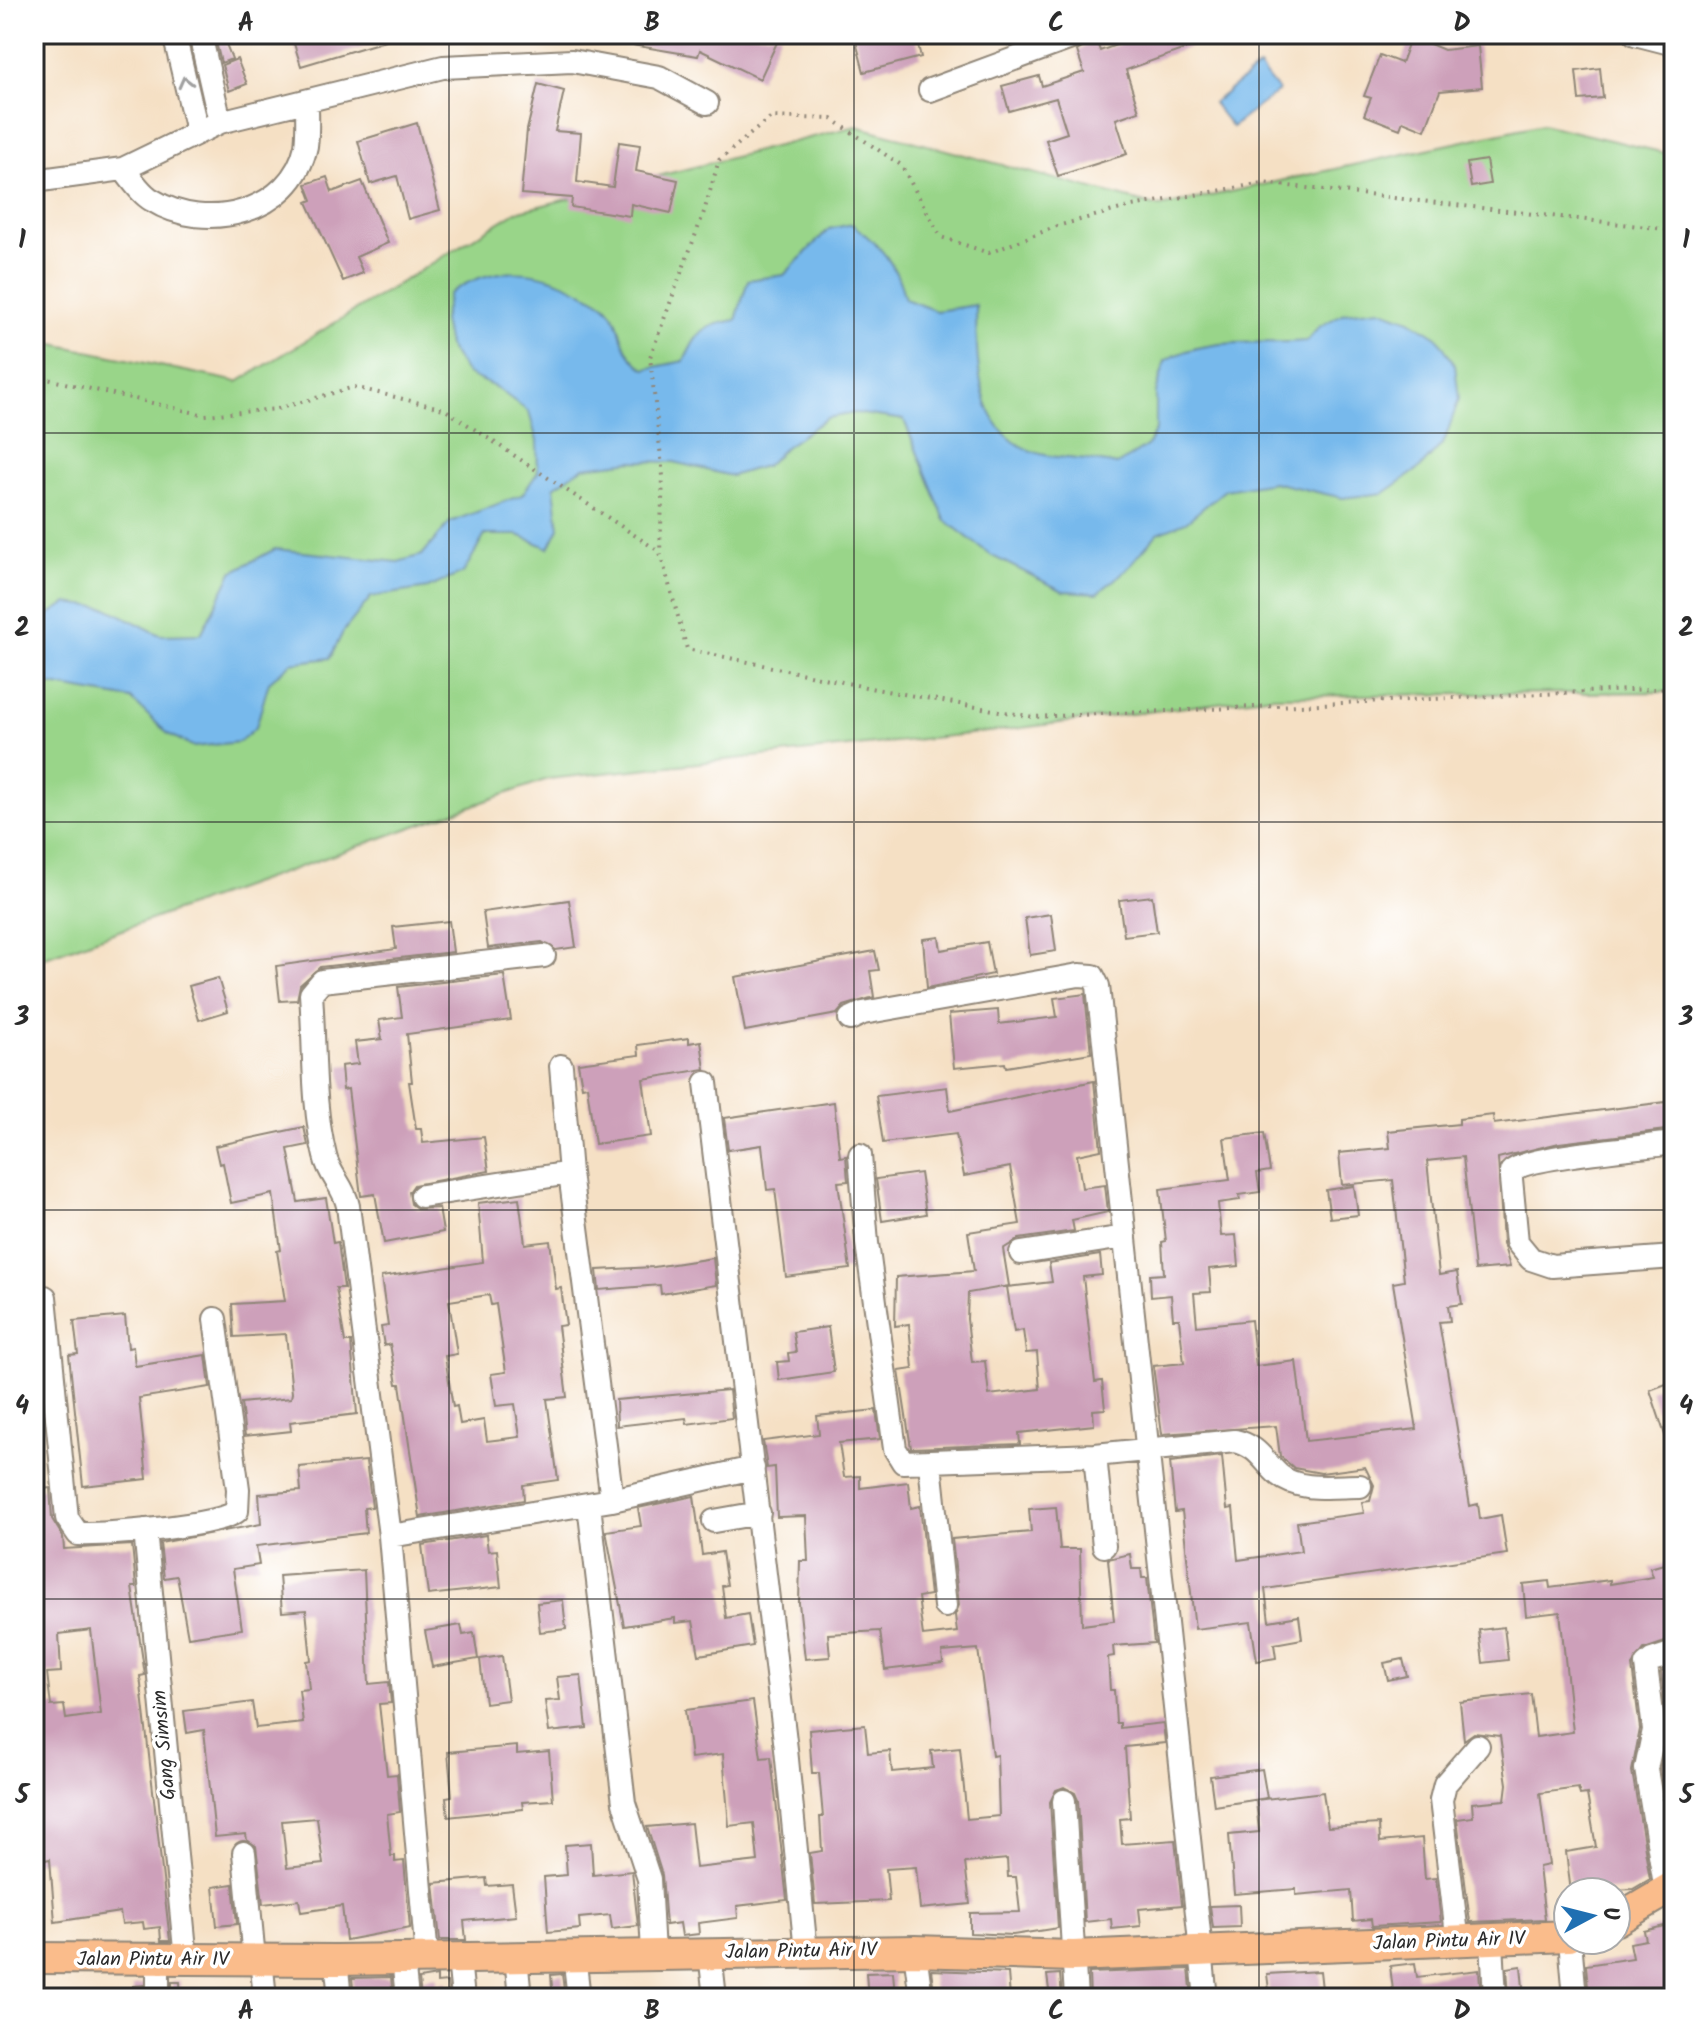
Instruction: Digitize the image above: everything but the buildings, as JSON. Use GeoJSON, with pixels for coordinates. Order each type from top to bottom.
{"type":"FeatureCollection","features":[{"type":"Feature","properties":{"kind":"main road"},"geometry":{"type":"LineString","coordinates":[[1632,1911],[1670,1889]]}},
{"type":"Feature","properties":{"kind":"main road","name":"Jalan Pintu Air IV"},"geometry":{"type":"LineString","coordinates":[[34,1958],[336,1960],[915,1951],[1073,1956],[1552,1939]]}},
{"type":"Feature","properties":{"kind":"street"},"geometry":{"type":"LineString","coordinates":[[174,34],[197,131]]}},
{"type":"Feature","properties":{"kind":"street"},"geometry":{"type":"LineString","coordinates":[[200,34],[220,122]]}},
{"type":"Feature","properties":{"kind":"street"},"geometry":{"type":"LineString","coordinates":[[930,90],[1082,34]]}},
{"type":"Feature","properties":{"kind":"street"},"geometry":{"type":"LineString","coordinates":[[1635,34],[1674,44]]}},
{"type":"Feature","properties":{"kind":"street"},"geometry":{"type":"LineString","coordinates":[[34,181],[123,169],[220,122],[443,67],[572,61],[659,77],[707,103]]}},
{"type":"Feature","properties":{"kind":"street"},"geometry":{"type":"LineString","coordinates":[[123,169],[151,200],[194,215],[231,216],[253,209],[275,197],[306,147],[307,103]]}},
{"type":"Feature","properties":{"kind":"street"},"geometry":{"type":"LineString","coordinates":[[407,1998],[415,1959],[390,1536],[348,1206],[344,1191],[328,1169],[320,1134],[311,994],[322,981],[544,956]]}},
{"type":"Feature","properties":{"kind":"street"},"geometry":{"type":"LineString","coordinates":[[850,1019],[1079,975],[1093,976],[1100,1000],[1206,1998]]}},
{"type":"Feature","properties":{"kind":"street"},"geometry":{"type":"LineString","coordinates":[[561,1066],[570,1173],[612,1500]]}},
{"type":"Feature","properties":{"kind":"street"},"geometry":{"type":"LineString","coordinates":[[706,1083],[759,1513],[806,1952]]}},
{"type":"Feature","properties":{"kind":"street"},"geometry":{"type":"LineString","coordinates":[[1674,1143],[1603,1154],[1547,1157],[1519,1164],[1511,1172],[1511,1179],[1517,1242],[1531,1259],[1552,1266],[1674,1257]]}},
{"type":"Feature","properties":{"kind":"street"},"geometry":{"type":"LineString","coordinates":[[860,1155],[867,1243],[895,1449],[903,1462],[930,1464],[1095,1455],[1235,1441],[1254,1447],[1281,1477],[1303,1485],[1360,1486]]}},
{"type":"Feature","properties":{"kind":"street"},"geometry":{"type":"LineString","coordinates":[[422,1196],[570,1173]]}},
{"type":"Feature","properties":{"kind":"street"},"geometry":{"type":"LineString","coordinates":[[1021,1253],[1124,1237]]}},
{"type":"Feature","properties":{"kind":"street"},"geometry":{"type":"LineString","coordinates":[[45,1297],[67,1518],[78,1534],[145,1530],[225,1518],[237,1511],[238,1489],[215,1319]]}},
{"type":"Feature","properties":{"kind":"street"},"geometry":{"type":"LineString","coordinates":[[1095,1455],[1104,1546]]}},
{"type":"Feature","properties":{"kind":"street"},"geometry":{"type":"LineString","coordinates":[[930,1464],[945,1606]]}},
{"type":"Feature","properties":{"kind":"street"},"geometry":{"type":"LineString","coordinates":[[390,1536],[589,1505],[753,1468]]}},
{"type":"Feature","properties":{"kind":"street"},"geometry":{"type":"LineString","coordinates":[[589,1505],[624,1803],[649,1879],[653,1953]]}},
{"type":"Feature","properties":{"kind":"street"},"geometry":{"type":"LineString","coordinates":[[714,1521],[759,1513]]}},
{"type":"Feature","properties":{"kind":"street","name":"Gang Simsim"},"geometry":{"type":"LineString","coordinates":[[145,1530],[172,1961],[158,1998]]}},
{"type":"Feature","properties":{"kind":"street"},"geometry":{"type":"LineString","coordinates":[[1670,1889],[1646,1769],[1654,1741],[1646,1665],[1674,1653]]}},
{"type":"Feature","properties":{"kind":"street"},"geometry":{"type":"LineString","coordinates":[[1458,1943],[1441,1800],[1445,1784],[1478,1746]]}},
{"type":"Feature","properties":{"kind":"street"},"geometry":{"type":"LineString","coordinates":[[1064,1801],[1076,1998]]}},
{"type":"Feature","properties":{"kind":"street"},"geometry":{"type":"LineString","coordinates":[[244,1853],[265,1998]]}},
{"type":"Feature","properties":{"kind":"street"},"geometry":{"type":"LineString","coordinates":[[1492,1942],[1495,1998]]}},
{"type":"Feature","properties":{"kind":"street"},"geometry":{"type":"LineString","coordinates":[[915,1951],[921,1998]]}},
{"type":"Feature","properties":{"kind":"street"},"geometry":{"type":"LineString","coordinates":[[710,1953],[715,1998]]}},
{"type":"Feature","properties":{"kind":"street"},"geometry":{"type":"LineString","coordinates":[[574,1955],[579,1998]]}},
{"type":"Feature","properties":{"kind":"street"},"geometry":{"type":"LineString","coordinates":[[1571,1956],[1575,1998]]}},
{"type":"Feature","properties":{"kind":"street"},"geometry":{"type":"LineString","coordinates":[[516,1957],[520,1998]]}},
{"type":"Feature","properties":{"kind":"street"},"geometry":{"type":"LineString","coordinates":[[459,1959],[463,1998]]}},
{"type":"Feature","properties":{"kind":"street"},"geometry":{"type":"LineString","coordinates":[[336,1960],[340,1998]]}},
{"type":"Feature","properties":{"kind":"path"},"geometry":{"type":"LineString","coordinates":[[1674,230],[1263,183],[1132,206],[1057,226],[989,253],[941,237],[901,165],[832,119],[771,117],[719,160],[704,212],[650,357],[663,476],[660,552],[687,649],[875,689],[1033,717],[1674,688]]}},
{"type":"Feature","properties":{"kind":"path"},"geometry":{"type":"LineString","coordinates":[[34,376],[205,415],[277,409],[354,387],[444,409],[660,552]]}},
{"type":"Feature","properties":{"kind":"green space"},"geometry":{"type":"Polygon","coordinates":[[[1542,124],[1674,155],[1674,692],[1273,696],[997,731],[548,779],[34,961],[34,340],[238,382],[516,212],[856,126],[1160,207],[1542,124]]]}},
{"type":"Feature","properties":{"kind":"water"},"geometry":{"type":"Polygon","coordinates":[[[1259,67],[1278,91],[1232,127],[1213,103],[1259,67]]]}},
{"type":"Feature","properties":{"kind":"water"},"geometry":{"type":"Polygon","coordinates":[[[852,224],[872,240],[886,257],[897,275],[905,299],[936,311],[976,305],[980,376],[993,419],[1007,436],[1025,448],[1050,456],[1117,465],[1148,445],[1156,429],[1156,393],[1165,361],[1180,353],[1215,345],[1307,341],[1319,327],[1344,313],[1380,309],[1410,320],[1437,337],[1455,365],[1459,399],[1444,442],[1420,468],[1384,493],[1343,498],[1273,482],[1225,490],[1186,522],[1158,533],[1126,570],[1098,593],[1063,591],[992,556],[945,520],[904,420],[855,413],[827,418],[785,447],[767,465],[731,476],[674,462],[633,461],[584,467],[554,487],[559,528],[549,548],[518,535],[485,535],[463,573],[428,588],[371,597],[343,632],[330,658],[291,663],[269,682],[256,727],[239,742],[194,747],[168,734],[131,699],[40,683],[34,674],[34,624],[67,603],[107,608],[160,635],[201,634],[232,572],[275,549],[398,562],[422,555],[450,522],[522,495],[538,472],[537,441],[529,412],[497,388],[467,374],[448,346],[443,320],[449,294],[465,284],[515,272],[565,284],[608,308],[614,315],[629,353],[645,369],[684,361],[703,331],[736,320],[748,280],[784,275],[829,229],[852,224]]]}}]}
